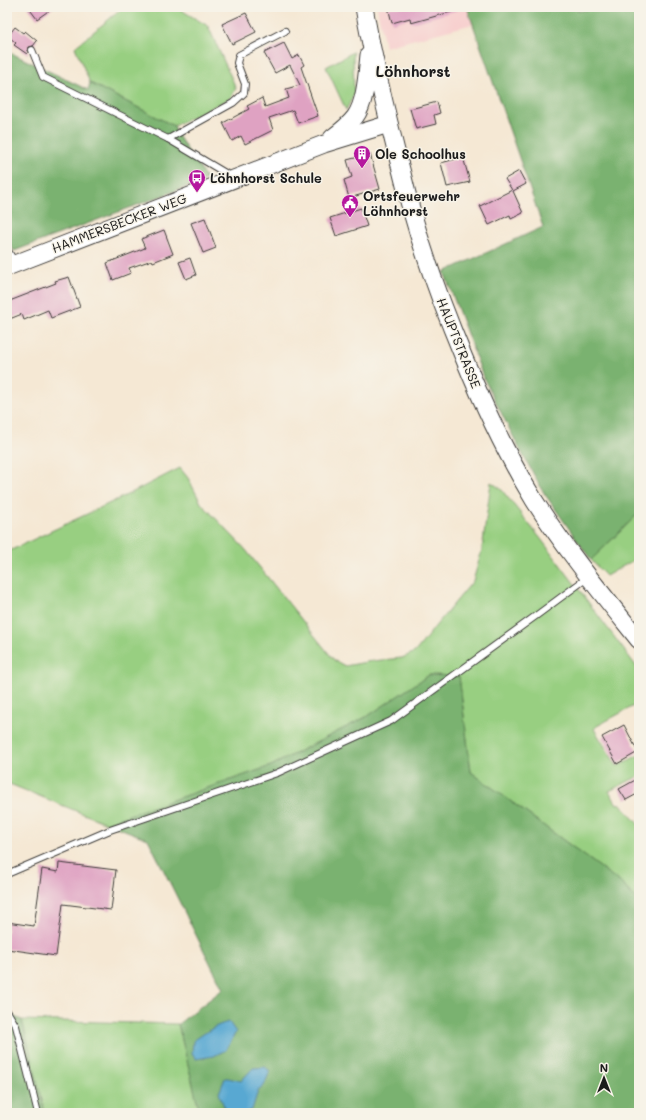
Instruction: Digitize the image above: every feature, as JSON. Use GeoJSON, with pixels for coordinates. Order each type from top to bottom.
{"type":"FeatureCollection","features":[{"type":"Feature","properties":{"kind":"street","name":"HAUPTSTRASSE"},"geometry":{"type":"LineString","coordinates":[[364,7],[370,41],[389,124],[412,212],[448,319],[490,418],[512,463],[534,500],[565,544],[639,640]]}},
{"type":"Feature","properties":{"kind":"street"},"geometry":{"type":"LineString","coordinates":[[324,144],[339,133],[355,116],[362,104],[368,72],[370,41]]}},
{"type":"Feature","properties":{"kind":"street","name":"HAMMERSBECKER WEG"},"geometry":{"type":"LineString","coordinates":[[11,265],[324,144],[389,124]]}},
{"type":"Feature","properties":{"kind":"lane"},"geometry":{"type":"LineString","coordinates":[[168,139],[233,103],[244,93],[245,84],[238,64],[239,55],[285,31]]}},
{"type":"Feature","properties":{"kind":"lane"},"geometry":{"type":"LineString","coordinates":[[32,50],[43,78],[168,139],[234,178]]}},
{"type":"Feature","properties":{"kind":"lane"},"geometry":{"type":"LineString","coordinates":[[7,248],[11,265]]}},
{"type":"Feature","properties":{"kind":"lane"},"geometry":{"type":"LineString","coordinates":[[7,874],[110,830],[277,773],[391,721],[589,576]]}},
{"type":"Feature","properties":{"kind":"lane"},"geometry":{"type":"LineString","coordinates":[[7,1011],[16,1026],[38,1113]]}},
{"type":"Feature","properties":{"kind":"shaded area"},"geometry":{"type":"Polygon","coordinates":[[[377,7],[467,7],[473,24],[385,47],[377,7]]]}},
{"type":"Feature","properties":{"kind":"green space"},"geometry":{"type":"Polygon","coordinates":[[[124,7],[176,7],[208,26],[236,88],[231,98],[174,126],[90,83],[75,47],[124,7]]]}},
{"type":"Feature","properties":{"kind":"green space"},"geometry":{"type":"Polygon","coordinates":[[[467,7],[578,7],[578,11],[604,7],[639,7],[639,513],[591,560],[544,493],[519,448],[484,379],[444,272],[543,227],[467,7]]]}},
{"type":"Feature","properties":{"kind":"green space"},"geometry":{"type":"Polygon","coordinates":[[[7,51],[88,90],[90,83],[174,126],[177,134],[207,179],[14,251],[7,238],[7,51]]]}},
{"type":"Feature","properties":{"kind":"green space"},"geometry":{"type":"Polygon","coordinates":[[[353,52],[354,95],[346,110],[326,67],[353,52]]]}},
{"type":"Feature","properties":{"kind":"green space"},"geometry":{"type":"Polygon","coordinates":[[[180,468],[188,478],[201,503],[245,549],[334,660],[345,666],[402,658],[415,652],[473,581],[482,550],[491,482],[501,489],[541,539],[639,670],[639,703],[594,729],[617,766],[639,755],[639,776],[609,791],[617,804],[620,803],[639,825],[639,902],[620,882],[471,772],[459,676],[429,675],[368,716],[271,766],[106,823],[7,783],[7,552],[180,468]]]}},
{"type":"Feature","properties":{"kind":"green space"},"geometry":{"type":"Polygon","coordinates":[[[639,513],[639,557],[606,576],[591,560],[639,513]]]}},
{"type":"Feature","properties":{"kind":"green space"},"geometry":{"type":"Polygon","coordinates":[[[429,675],[459,676],[471,772],[620,882],[639,902],[639,1113],[200,1113],[178,1024],[223,989],[148,839],[106,823],[271,766],[368,716],[429,675]]]}},
{"type":"Feature","properties":{"kind":"green space"},"geometry":{"type":"Polygon","coordinates":[[[7,1014],[22,1020],[45,1113],[7,1113],[7,1014]]]}},
{"type":"Feature","properties":{"kind":"green space"},"geometry":{"type":"Polygon","coordinates":[[[22,1020],[178,1024],[200,1113],[45,1113],[22,1020]]]}},
{"type":"Feature","properties":{"kind":"water"},"geometry":{"type":"Polygon","coordinates":[[[229,1022],[236,1032],[226,1050],[214,1056],[196,1059],[192,1053],[193,1041],[215,1027],[229,1022]]]}},
{"type":"Feature","properties":{"kind":"water"},"geometry":{"type":"Polygon","coordinates":[[[265,1067],[270,1071],[264,1086],[258,1091],[252,1110],[239,1113],[226,1112],[219,1093],[225,1078],[241,1081],[253,1068],[265,1067]]]}},
{"type":"Feature","properties":{"kind":"building"},"geometry":{"type":"Polygon","coordinates":[[[28,7],[54,7],[37,19],[28,7]]]}},
{"type":"Feature","properties":{"kind":"building"},"geometry":{"type":"Polygon","coordinates":[[[388,7],[457,7],[458,10],[411,23],[410,18],[392,23],[388,7]]]}},
{"type":"Feature","properties":{"kind":"building"},"geometry":{"type":"Polygon","coordinates":[[[246,13],[256,32],[232,44],[222,24],[246,13]]]}},
{"type":"Feature","properties":{"kind":"building"},"geometry":{"type":"Polygon","coordinates":[[[15,27],[23,33],[25,31],[37,41],[33,46],[29,47],[27,54],[14,45],[16,43],[8,36],[15,27]]]}},
{"type":"Feature","properties":{"kind":"building"},"geometry":{"type":"Polygon","coordinates":[[[284,43],[292,59],[299,55],[304,65],[301,67],[318,116],[298,123],[293,110],[269,118],[273,130],[245,144],[241,136],[232,141],[223,123],[249,109],[247,106],[262,98],[265,107],[289,98],[286,89],[300,85],[290,65],[275,73],[264,53],[284,43]]]}},
{"type":"Feature","properties":{"kind":"building"},"geometry":{"type":"Polygon","coordinates":[[[437,102],[440,113],[434,115],[436,124],[416,129],[410,109],[437,102]]]}},
{"type":"Feature","properties":{"kind":"building","name":"Ole Schoolhus"},"geometry":{"type":"Polygon","coordinates":[[[370,154],[380,189],[349,198],[344,180],[352,177],[347,160],[370,154]]]}},
{"type":"Feature","properties":{"kind":"building"},"geometry":{"type":"Polygon","coordinates":[[[463,157],[470,182],[447,187],[441,163],[463,157]]]}},
{"type":"Feature","properties":{"kind":"building"},"geometry":{"type":"Polygon","coordinates":[[[519,171],[526,184],[513,191],[523,213],[511,219],[510,215],[489,225],[480,206],[512,190],[505,179],[519,171]]]}},
{"type":"Feature","properties":{"kind":"building"},"geometry":{"type":"Polygon","coordinates":[[[361,208],[367,226],[336,236],[330,218],[361,208]]]}},
{"type":"Feature","properties":{"kind":"building"},"geometry":{"type":"Polygon","coordinates":[[[205,218],[216,248],[203,253],[191,223],[205,218]]]}},
{"type":"Feature","properties":{"kind":"building"},"geometry":{"type":"Polygon","coordinates":[[[164,230],[173,254],[153,262],[152,260],[129,268],[131,273],[113,280],[107,263],[145,248],[141,239],[164,230]]]}},
{"type":"Feature","properties":{"kind":"building"},"geometry":{"type":"Polygon","coordinates":[[[190,258],[196,275],[186,279],[179,262],[190,258]]]}},
{"type":"Feature","properties":{"kind":"building"},"geometry":{"type":"Polygon","coordinates":[[[69,277],[80,307],[51,318],[48,310],[24,320],[22,314],[7,320],[7,302],[56,283],[55,281],[69,277]]]}},
{"type":"Feature","properties":{"kind":"building"},"geometry":{"type":"Polygon","coordinates":[[[624,725],[638,752],[617,764],[602,737],[624,725]]]}},
{"type":"Feature","properties":{"kind":"building"},"geometry":{"type":"Polygon","coordinates":[[[639,778],[639,793],[626,800],[619,789],[639,778]]]}},
{"type":"Feature","properties":{"kind":"building"},"geometry":{"type":"Polygon","coordinates":[[[59,863],[116,870],[111,910],[63,904],[56,956],[7,949],[7,922],[34,926],[42,869],[58,872],[59,863]]]}},
{"type":"Feature","properties":{"kind":"place","name":"Ole Schoolhus"},"geometry":{"type":"Point","coordinates":[362,169]}},
{"type":"Feature","properties":{"kind":"place","name":"Löhnhorst Schule"},"geometry":{"type":"Point","coordinates":[197,193]}},
{"type":"Feature","properties":{"kind":"place","name":"Ortsfeuerwehr Löhnhorst"},"geometry":{"type":"Point","coordinates":[350,218]}},
{"type":"Feature","properties":{"kind":"district","name":"Löhnhorst"},"geometry":{"type":"Point","coordinates":[413,72]}}]}
